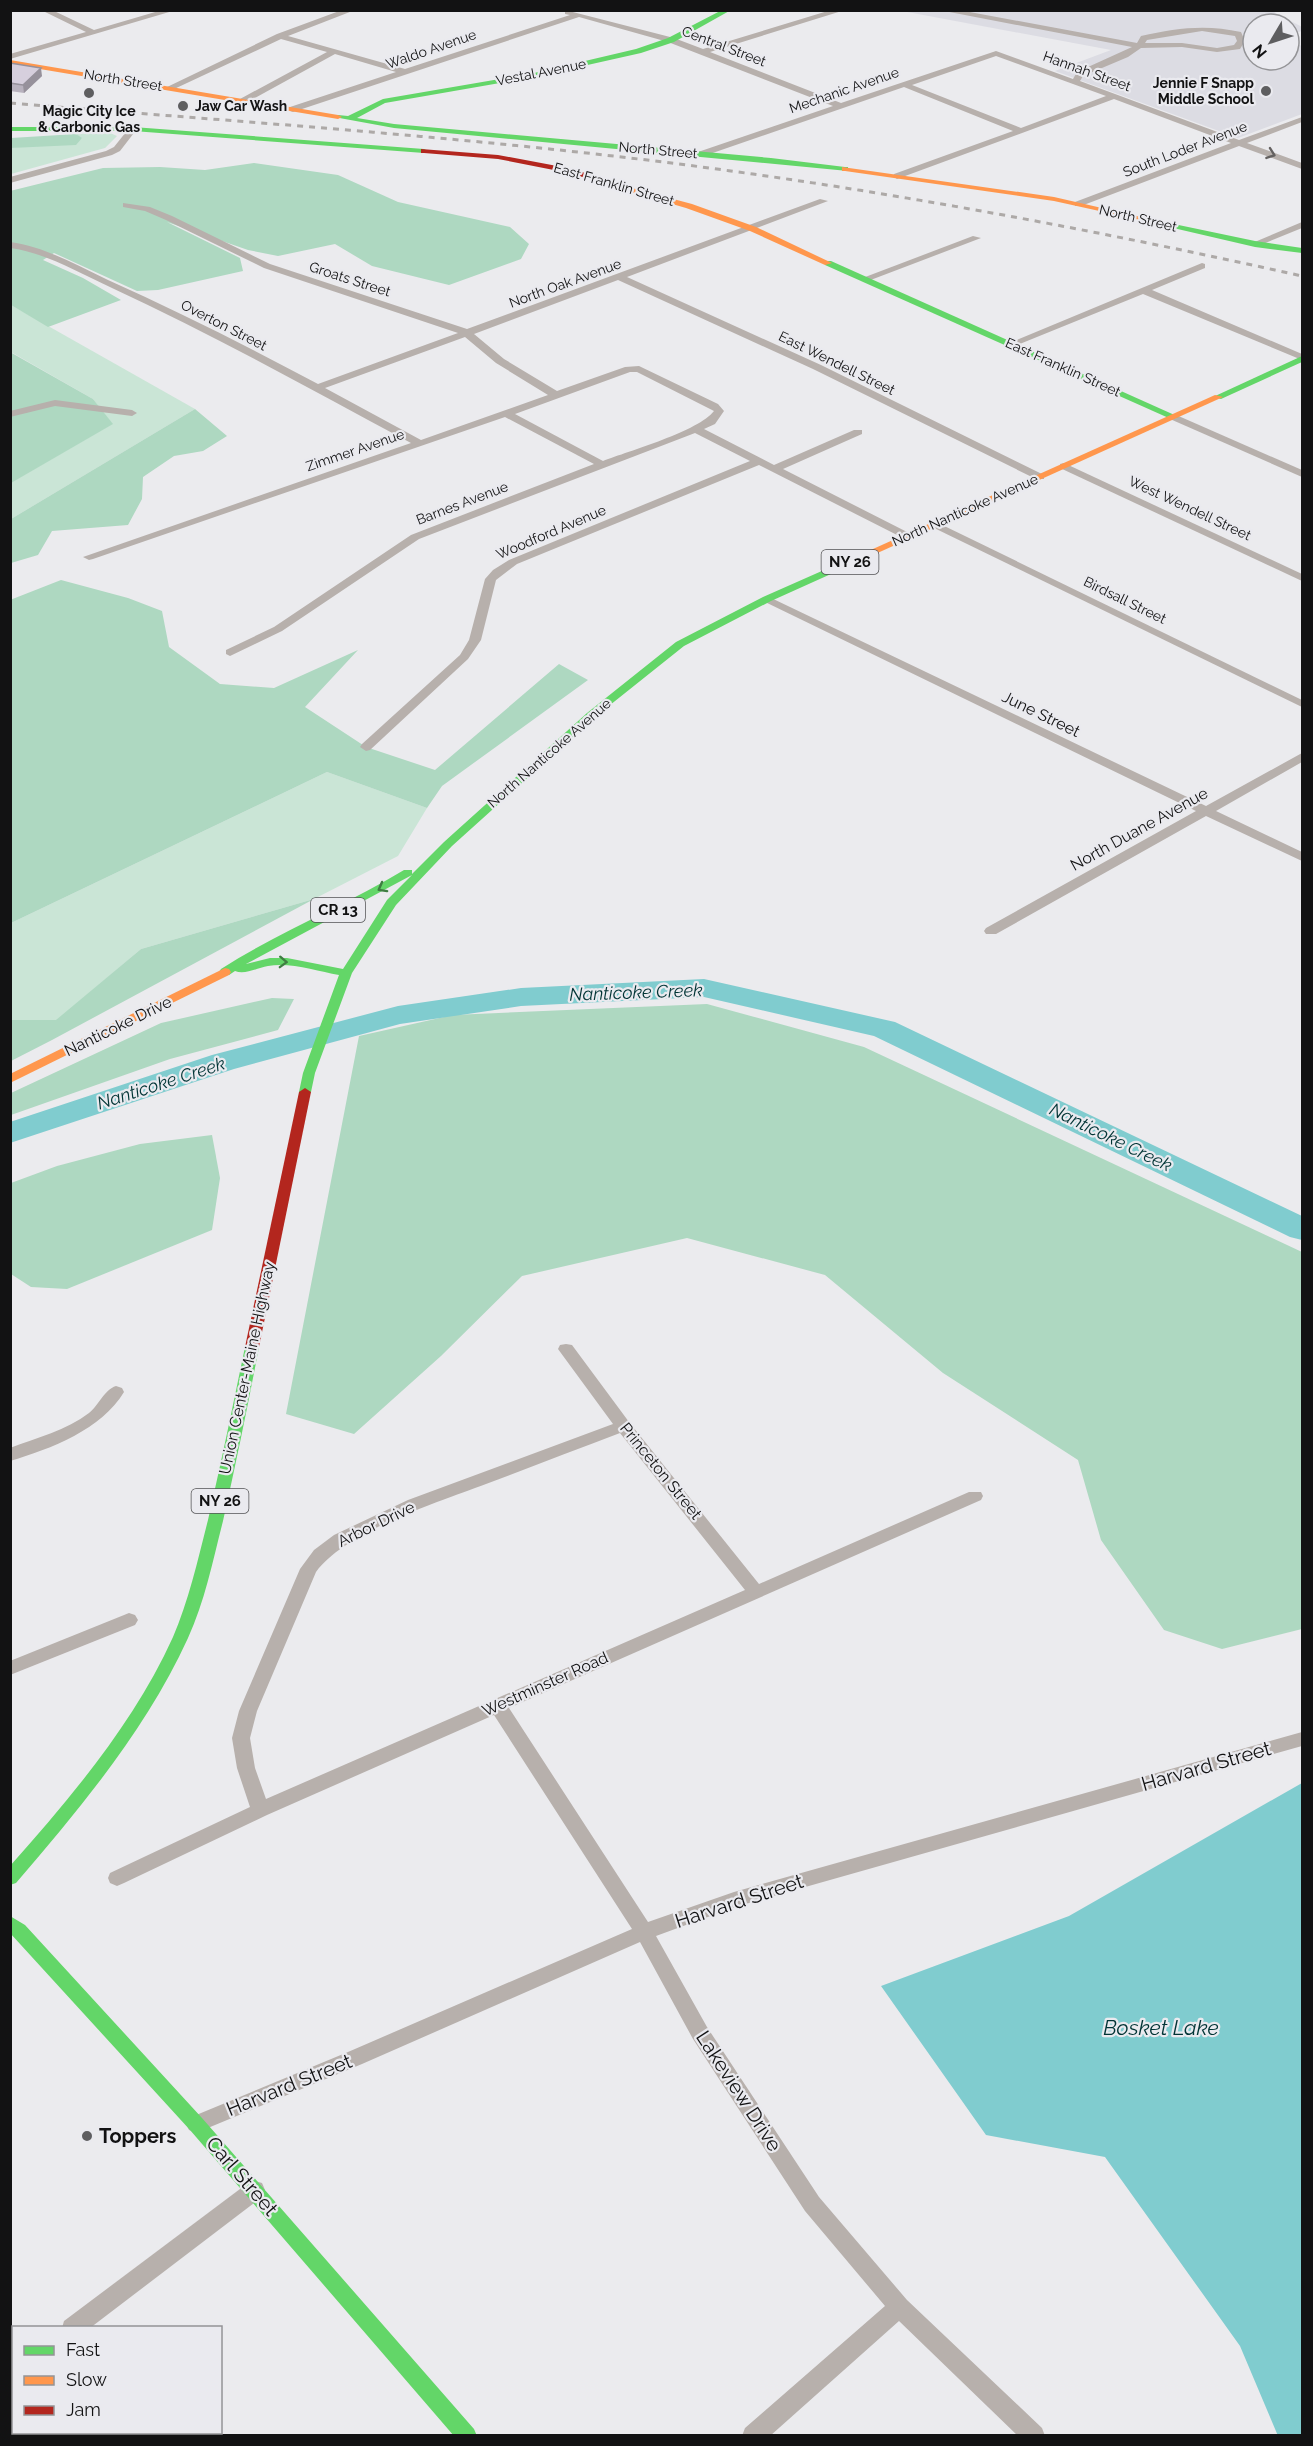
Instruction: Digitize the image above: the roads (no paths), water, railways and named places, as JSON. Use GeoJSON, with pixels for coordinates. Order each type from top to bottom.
{"type":"FeatureCollection","features":[{"type":"Feature","properties":{"kind":"street"},"geometry":{"type":"LineString","coordinates":[[45,10],[94,33]]}},
{"type":"Feature","properties":{"kind":"street"},"geometry":{"type":"LineString","coordinates":[[10,57],[172,10]]}},
{"type":"Feature","properties":{"kind":"street"},"geometry":{"type":"LineString","coordinates":[[170,88],[280,36],[351,10]]}},
{"type":"Feature","properties":{"kind":"street","name":"Central Street"},"geometry":{"type":"LineString","coordinates":[[561,10],[671,40],[840,106]]}},
{"type":"Feature","properties":{"kind":"street","name":"Vestal Avenue"},"geometry":{"type":"LineString","coordinates":[[349,118],[383,101],[592,63],[671,40],[728,10]]}},
{"type":"Feature","properties":{"kind":"street"},"geometry":{"type":"LineString","coordinates":[[704,52],[841,10]]}},
{"type":"Feature","properties":{"kind":"street"},"geometry":{"type":"LineString","coordinates":[[943,10],[1139,46],[1173,45],[1217,50],[1237,47],[1241,41],[1238,34],[1220,29],[1185,28],[1144,38],[1139,46],[1125,55],[1080,74],[1076,81]]}},
{"type":"Feature","properties":{"kind":"street","name":"Waldo Avenue"},"geometry":{"type":"LineString","coordinates":[[293,109],[578,15]]}},
{"type":"Feature","properties":{"kind":"street"},"geometry":{"type":"LineString","coordinates":[[280,36],[405,72]]}},
{"type":"Feature","properties":{"kind":"street"},"geometry":{"type":"LineString","coordinates":[[243,101],[335,51]]}},
{"type":"Feature","properties":{"kind":"street","name":"Hannah Street"},"geometry":{"type":"LineString","coordinates":[[996,53],[1302,166]]}},
{"type":"Feature","properties":{"kind":"street","name":"Mechanic Avenue"},"geometry":{"type":"LineString","coordinates":[[701,154],[996,53]]}},
{"type":"Feature","properties":{"kind":"street","name":"North Street"},"geometry":{"type":"LineString","coordinates":[[10,62],[410,128],[701,154],[897,176],[1005,191],[1078,204],[1255,244],[1302,251]]}},
{"type":"Feature","properties":{"kind":"street"},"geometry":{"type":"LineString","coordinates":[[903,84],[1019,130]]}},
{"type":"Feature","properties":{"kind":"street"},"geometry":{"type":"LineString","coordinates":[[897,176],[1115,96]]}},
{"type":"Feature","properties":{"kind":"street","name":"South Loder Avenue"},"geometry":{"type":"LineString","coordinates":[[1078,204],[1302,119]]}},
{"type":"Feature","properties":{"kind":"street","name":"East Franklin Street"},"geometry":{"type":"LineString","coordinates":[[10,129],[133,129],[435,152],[536,163],[688,206],[753,229],[1174,417]]}},
{"type":"Feature","properties":{"kind":"street"},"geometry":{"type":"LineString","coordinates":[[10,180],[109,153],[117,149],[133,129]]}},
{"type":"Feature","properties":{"kind":"street","name":"North Oak Avenue"},"geometry":{"type":"LineString","coordinates":[[317,388],[753,229],[823,201]]}},
{"type":"Feature","properties":{"kind":"street","name":"Groats Street"},"geometry":{"type":"LineString","coordinates":[[126,205],[147,209],[169,218],[267,266],[466,333],[500,361],[556,395]]}},
{"type":"Feature","properties":{"kind":"street"},"geometry":{"type":"LineString","coordinates":[[1255,244],[1302,225]]}},
{"type":"Feature","properties":{"kind":"street"},"geometry":{"type":"LineString","coordinates":[[865,279],[976,238]]}},
{"type":"Feature","properties":{"kind":"street","name":"Overton Street"},"geometry":{"type":"LineString","coordinates":[[10,245],[36,251],[136,296],[317,388],[420,444]]}},
{"type":"Feature","properties":{"kind":"street"},"geometry":{"type":"LineString","coordinates":[[1012,344],[1202,266]]}},
{"type":"Feature","properties":{"kind":"street","name":"East Wendell Street"},"geometry":{"type":"LineString","coordinates":[[620,277],[817,367],[1040,477]]}},
{"type":"Feature","properties":{"kind":"street"},"geometry":{"type":"LineString","coordinates":[[1143,290],[1302,358]]}},
{"type":"Feature","properties":{"kind":"street","name":"North Nanticoke Avenue"},"geometry":{"type":"LineString","coordinates":[[447,844],[591,715],[652,664],[696,635],[767,599],[1302,358]]}},
{"type":"Feature","properties":{"kind":"street","name":"Zimmer Avenue"},"geometry":{"type":"LineString","coordinates":[[89,557],[420,444],[629,369],[639,369],[714,406],[719,411]]}},
{"type":"Feature","properties":{"kind":"street"},"geometry":{"type":"LineString","coordinates":[[10,414],[41,405],[55,404],[132,413]]}},
{"type":"Feature","properties":{"kind":"street","name":"Barnes Avenue"},"geometry":{"type":"LineString","coordinates":[[230,652],[278,629],[415,537],[696,429],[717,418],[719,411]]}},
{"type":"Feature","properties":{"kind":"street"},"geometry":{"type":"LineString","coordinates":[[506,413],[603,465]]}},
{"type":"Feature","properties":{"kind":"street"},"geometry":{"type":"LineString","coordinates":[[1174,417],[1302,474]]}},
{"type":"Feature","properties":{"kind":"street"},"geometry":{"type":"LineString","coordinates":[[696,429],[907,536]]}},
{"type":"Feature","properties":{"kind":"street"},"geometry":{"type":"LineString","coordinates":[[773,469],[858,432]]}},
{"type":"Feature","properties":{"kind":"street","name":"Woodford Avenue"},"geometry":{"type":"LineString","coordinates":[[366,747],[464,657],[475,640],[491,579],[496,572],[513,562],[759,461]]}},
{"type":"Feature","properties":{"kind":"street","name":"West Wendell Street"},"geometry":{"type":"LineString","coordinates":[[1064,466],[1302,578]]}},
{"type":"Feature","properties":{"kind":"street","name":"Birdsall Street"},"geometry":{"type":"LineString","coordinates":[[934,524],[1302,704]]}},
{"type":"Feature","properties":{"kind":"street","name":"June Street"},"geometry":{"type":"LineString","coordinates":[[767,599],[1302,857]]}},
{"type":"Feature","properties":{"kind":"street","name":"North Duane Avenue"},"geometry":{"type":"LineString","coordinates":[[991,931],[1302,757]]}},
{"type":"Feature","properties":{"kind":"street","name":"CR 13"},"geometry":{"type":"LineString","coordinates":[[225,972],[249,954],[395,880],[447,844]]}},
{"type":"Feature","properties":{"kind":"street","name":"Union Center-Maine Highway"},"geometry":{"type":"LineString","coordinates":[[10,1878],[80,1798],[131,1728],[181,1636],[205,1564],[220,1501],[309,1073],[351,956],[390,903],[447,844]]}},
{"type":"Feature","properties":{"kind":"street","name":"CR 13"},"geometry":{"type":"LineString","coordinates":[[249,954],[281,947],[297,948]]}},
{"type":"Feature","properties":{"kind":"street","name":"CR 13"},"geometry":{"type":"LineString","coordinates":[[225,972],[277,962],[346,973]]}},
{"type":"Feature","properties":{"kind":"street","name":"Nanticoke Drive"},"geometry":{"type":"LineString","coordinates":[[10,1079],[225,972]]}},
{"type":"Feature","properties":{"kind":"street","name":"Princeton Street"},"geometry":{"type":"LineString","coordinates":[[566,1349],[623,1426],[756,1592]]}},
{"type":"Feature","properties":{"kind":"street"},"geometry":{"type":"LineString","coordinates":[[13,1449],[74,1429],[96,1416],[116,1392]]}},
{"type":"Feature","properties":{"kind":"street","name":"Arbor Drive"},"geometry":{"type":"LineString","coordinates":[[260,1810],[246,1768],[242,1738],[248,1711],[309,1569],[320,1554],[340,1539],[414,1504],[623,1426]]}},
{"type":"Feature","properties":{"kind":"street","name":"Westminster Road"},"geometry":{"type":"LineString","coordinates":[[117,1878],[260,1810],[975,1496]]}},
{"type":"Feature","properties":{"kind":"street"},"geometry":{"type":"LineString","coordinates":[[10,1668],[129,1620]]}},
{"type":"Feature","properties":{"kind":"street","name":"Lakeview Drive"},"geometry":{"type":"LineString","coordinates":[[497,1705],[644,1932],[700,2033],[812,2204],[899,2307],[1034,2436]]}},
{"type":"Feature","properties":{"kind":"street","name":"Harvard Street"},"geometry":{"type":"LineString","coordinates":[[196,2124],[355,2058],[644,1932],[734,1900],[1302,1739]]}},
{"type":"Feature","properties":{"kind":"street","name":"Carl Street"},"geometry":{"type":"LineString","coordinates":[[10,1923],[20,1930],[255,2190],[467,2436]]}},
{"type":"Feature","properties":{"kind":"street"},"geometry":{"type":"LineString","coordinates":[[75,2326],[255,2190]]}},
{"type":"Feature","properties":{"kind":"street"},"geometry":{"type":"LineString","coordinates":[[753,2436],[899,2307]]}},
{"type":"Feature","properties":{"kind":"water","name":"Bosket Lake"},"geometry":{"type":"Polygon","coordinates":[[[1302,1783],[1302,2435],[1278,2436],[1240,2346],[1105,2157],[986,2135],[881,1986],[1069,1916],[1302,1783]]]}},
{"type":"Feature","properties":{"kind":"waterway","name":"Nanticoke Creek"},"geometry":{"type":"LineString","coordinates":[[10,1133],[223,1062],[398,1015],[521,997],[704,988],[884,1029],[1302,1229]]}},
{"type":"Feature","properties":{"kind":"railway"},"geometry":{"type":"LineString","coordinates":[[10,103],[337,129],[663,162],[824,185],[984,212],[1143,242],[1302,276]]}},
{"type":"Feature","properties":{"kind":"place","name":"Jennie F Snapp Middle School"},"geometry":{"type":"Point","coordinates":[1266,91]}},
{"type":"Feature","properties":{"kind":"place","name":"Magic City Ice & Carbonic Gas"},"geometry":{"type":"Point","coordinates":[89,93]}},
{"type":"Feature","properties":{"kind":"place","name":"Jaw Car Wash"},"geometry":{"type":"Point","coordinates":[183,106]}},
{"type":"Feature","properties":{"kind":"place","name":"Toppers"},"geometry":{"type":"Point","coordinates":[87,2136]}}]}
